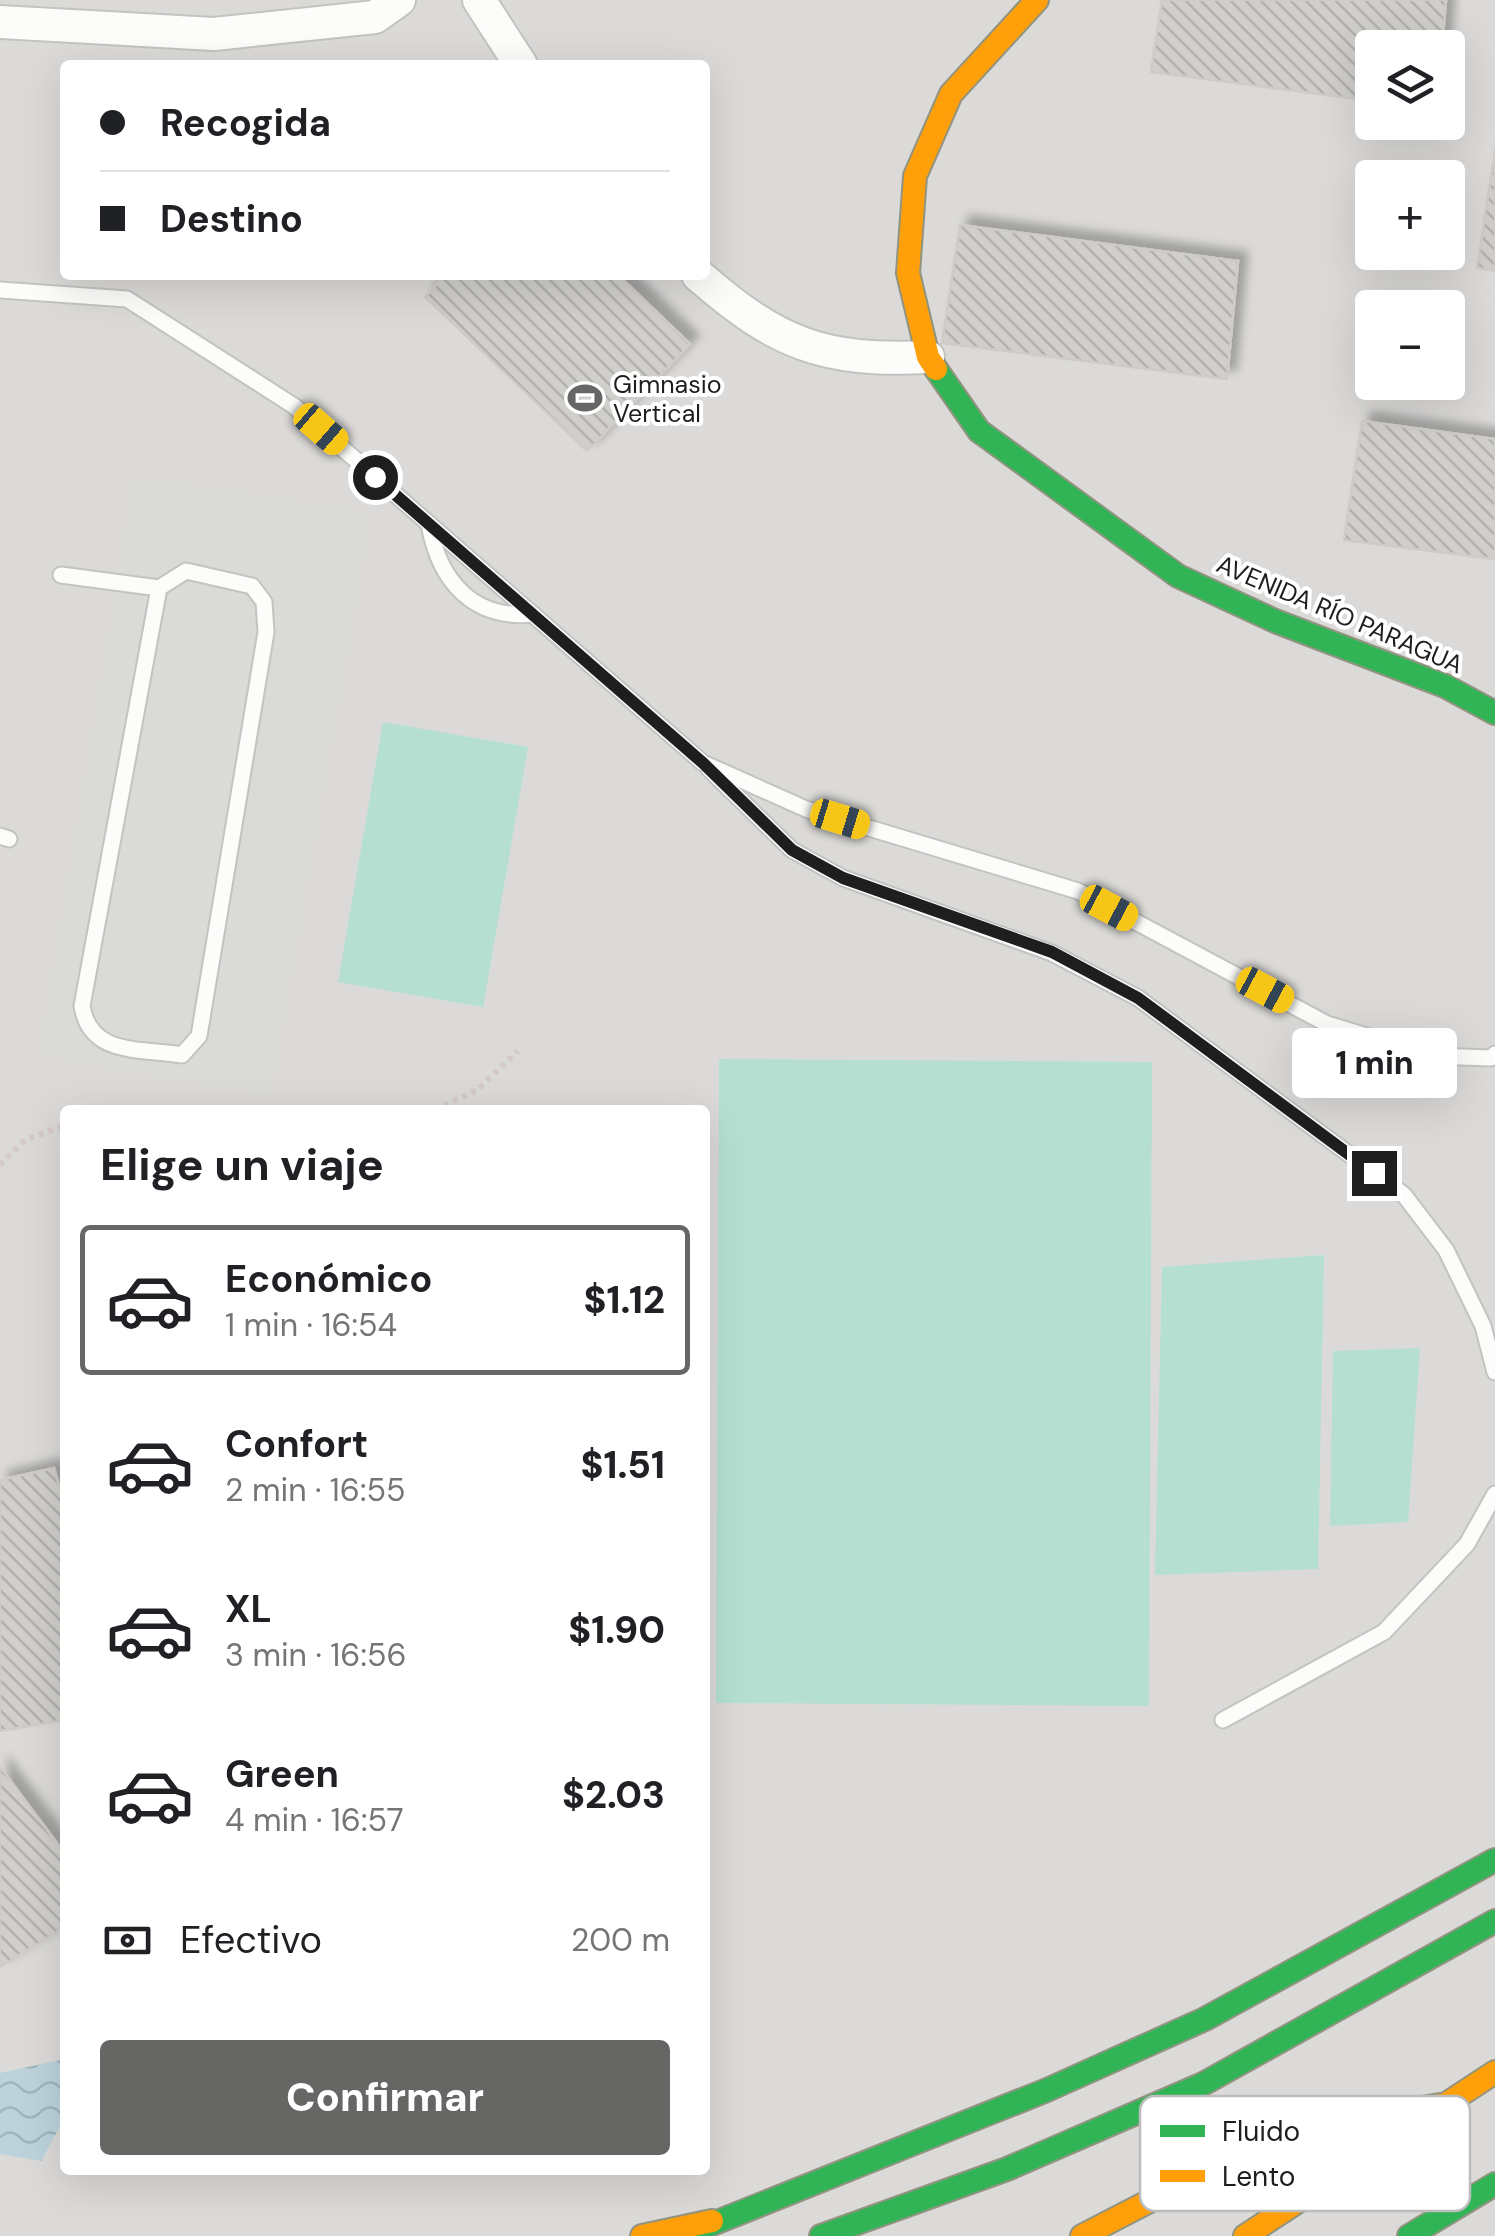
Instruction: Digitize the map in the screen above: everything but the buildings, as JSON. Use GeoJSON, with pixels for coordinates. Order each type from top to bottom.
{"type":"FeatureCollection","features":[{"type":"Feature","properties":{"kind":"main road","name":"AVENIDA RÍO PARAGUA"},"geometry":{"type":"LineString","coordinates":[[1037,0],[950,94],[915,176],[908,273],[928,357],[978,430],[1082,510],[1178,576],[1275,621],[1446,686],[1495,713]]}},
{"type":"Feature","properties":{"kind":"main road"},"geometry":{"type":"LineString","coordinates":[[682,2236],[712,2220],[1047,2090],[1205,2019],[1495,1860]]}},
{"type":"Feature","properties":{"kind":"main road"},"geometry":{"type":"LineString","coordinates":[[1175,2096],[1495,1922]]}},
{"type":"Feature","properties":{"kind":"main road"},"geometry":{"type":"LineString","coordinates":[[1455,2096],[1495,2072]]}},
{"type":"Feature","properties":{"kind":"main road"},"geometry":{"type":"LineString","coordinates":[[821,2236],[1007,2169],[1140,2111]]}},
{"type":"Feature","properties":{"kind":"main road"},"geometry":{"type":"LineString","coordinates":[[1470,2199],[1495,2184]]}},
{"type":"Feature","properties":{"kind":"main road"},"geometry":{"type":"LineString","coordinates":[[1082,2236],[1140,2203]]}},
{"type":"Feature","properties":{"kind":"main road"},"geometry":{"type":"LineString","coordinates":[[1244,2236],[1281,2211]]}},
{"type":"Feature","properties":{"kind":"main road"},"geometry":{"type":"LineString","coordinates":[[1409,2236],[1450,2211]]}},
{"type":"Feature","properties":{"kind":"main road"},"geometry":{"type":"LineString","coordinates":[[642,2236],[712,2220]]}},
{"type":"Feature","properties":{"kind":"street"},"geometry":{"type":"LineString","coordinates":[[0,22],[214,34],[375,17],[400,0]]}},
{"type":"Feature","properties":{"kind":"street"},"geometry":{"type":"LineString","coordinates":[[479,0],[517,60]]}},
{"type":"Feature","properties":{"kind":"street"},"geometry":{"type":"LineString","coordinates":[[704,280],[796,345],[876,359],[928,357]]}},
{"type":"Feature","properties":{"kind":"lane"},"geometry":{"type":"LineString","coordinates":[[0,290],[127,300],[294,406],[703,763],[792,850],[826,869],[1052,952],[1138,998],[1404,1195],[1446,1250],[1483,1326],[1495,1372]]}},
{"type":"Feature","properties":{"kind":"lane"},"geometry":{"type":"LineString","coordinates":[[429,524],[443,570],[467,599],[498,614],[533,614]]}},
{"type":"Feature","properties":{"kind":"lane"},"geometry":{"type":"LineString","coordinates":[[60,574],[159,588],[186,572],[252,586],[264,602],[266,632],[199,1036],[182,1055],[102,1042],[86,1028],[82,1006],[159,588]]}},
{"type":"Feature","properties":{"kind":"lane"},"geometry":{"type":"LineString","coordinates":[[703,763],[806,808],[1078,891],[1328,1024],[1432,1056],[1491,1058],[1495,1054]]}},
{"type":"Feature","properties":{"kind":"lane"},"geometry":{"type":"LineString","coordinates":[[1223,1720],[1384,1632],[1466,1544],[1495,1494]]}},
{"type":"Feature","properties":{"kind":"path"},"geometry":{"type":"LineString","coordinates":[[446,1105],[477,1090],[518,1051]]}},
{"type":"Feature","properties":{"kind":"path"},"geometry":{"type":"LineString","coordinates":[[0,1164],[25,1140],[60,1127]]}},
{"type":"Feature","properties":{"kind":"shaded area"},"geometry":{"type":"Polygon","coordinates":[[[0,0],[1495,0],[1495,2236],[0,2236],[0,0]]]}},
{"type":"Feature","properties":{"kind":"shaded area"},"geometry":{"type":"Polygon","coordinates":[[[136,480],[368,515],[268,1092],[43,1052],[136,480]]]}},
{"type":"Feature","properties":{"kind":"green space"},"geometry":{"type":"Polygon","coordinates":[[[383,722],[528,747],[483,1007],[338,982],[383,722]]]}},
{"type":"Feature","properties":{"kind":"green space"},"geometry":{"type":"Polygon","coordinates":[[[719,1059],[1152,1062],[1149,1706],[716,1703],[719,1059]]]}},
{"type":"Feature","properties":{"kind":"green space"},"geometry":{"type":"Polygon","coordinates":[[[1324,1255],[1318,1569],[1155,1575],[1162,1267],[1324,1255]]]}},
{"type":"Feature","properties":{"kind":"green space"},"geometry":{"type":"Polygon","coordinates":[[[1420,1348],[1408,1522],[1330,1526],[1333,1351],[1420,1348]]]}},
{"type":"Feature","properties":{"kind":"water"},"geometry":{"type":"Polygon","coordinates":[[[60,2060],[60,2126],[41,2161],[0,2154],[0,2073],[60,2060]]]}},
{"type":"Feature","properties":{"kind":"traffic: fast"},"geometry":{"type":"LineString","coordinates":[[936,369],[979,431],[1178,576],[1275,621],[1445,686],[1495,713]]}},
{"type":"Feature","properties":{"kind":"traffic: fast"},"geometry":{"type":"LineString","coordinates":[[682,2236],[1047,2090],[1205,2019],[1495,1860]]}},
{"type":"Feature","properties":{"kind":"traffic: fast"},"geometry":{"type":"LineString","coordinates":[[1175,2096],[1495,1921]]}},
{"type":"Feature","properties":{"kind":"traffic: fast"},"geometry":{"type":"LineString","coordinates":[[821,2236],[1007,2169],[1140,2111]]}},
{"type":"Feature","properties":{"kind":"traffic: fast"},"geometry":{"type":"LineString","coordinates":[[1470,2199],[1495,2184]]}},
{"type":"Feature","properties":{"kind":"traffic: fast"},"geometry":{"type":"LineString","coordinates":[[1409,2236],[1450,2211]]}},
{"type":"Feature","properties":{"kind":"traffic: slow"},"geometry":{"type":"LineString","coordinates":[[936,369],[928,357],[908,273],[915,176],[951,94],[1037,0]]}},
{"type":"Feature","properties":{"kind":"traffic: slow"},"geometry":{"type":"LineString","coordinates":[[1458,2096],[1495,2072]]}},
{"type":"Feature","properties":{"kind":"traffic: slow"},"geometry":{"type":"LineString","coordinates":[[1082,2236],[1140,2206]]}},
{"type":"Feature","properties":{"kind":"traffic: slow"},"geometry":{"type":"LineString","coordinates":[[1245,2236],[1283,2211]]}},
{"type":"Feature","properties":{"kind":"traffic: slow"},"geometry":{"type":"LineString","coordinates":[[642,2236],[712,2221]]}},
{"type":"Feature","properties":{"kind":"place","name":"Gimnasio Vertical"},"geometry":{"type":"Point","coordinates":[585,398]}},
{"type":"Feature","properties":{"kind":"route"},"geometry":{"type":"LineString","coordinates":[[375,477],[703,763],[792,850],[843,878],[1052,952],[1138,998],[1374,1173]]}}]}
